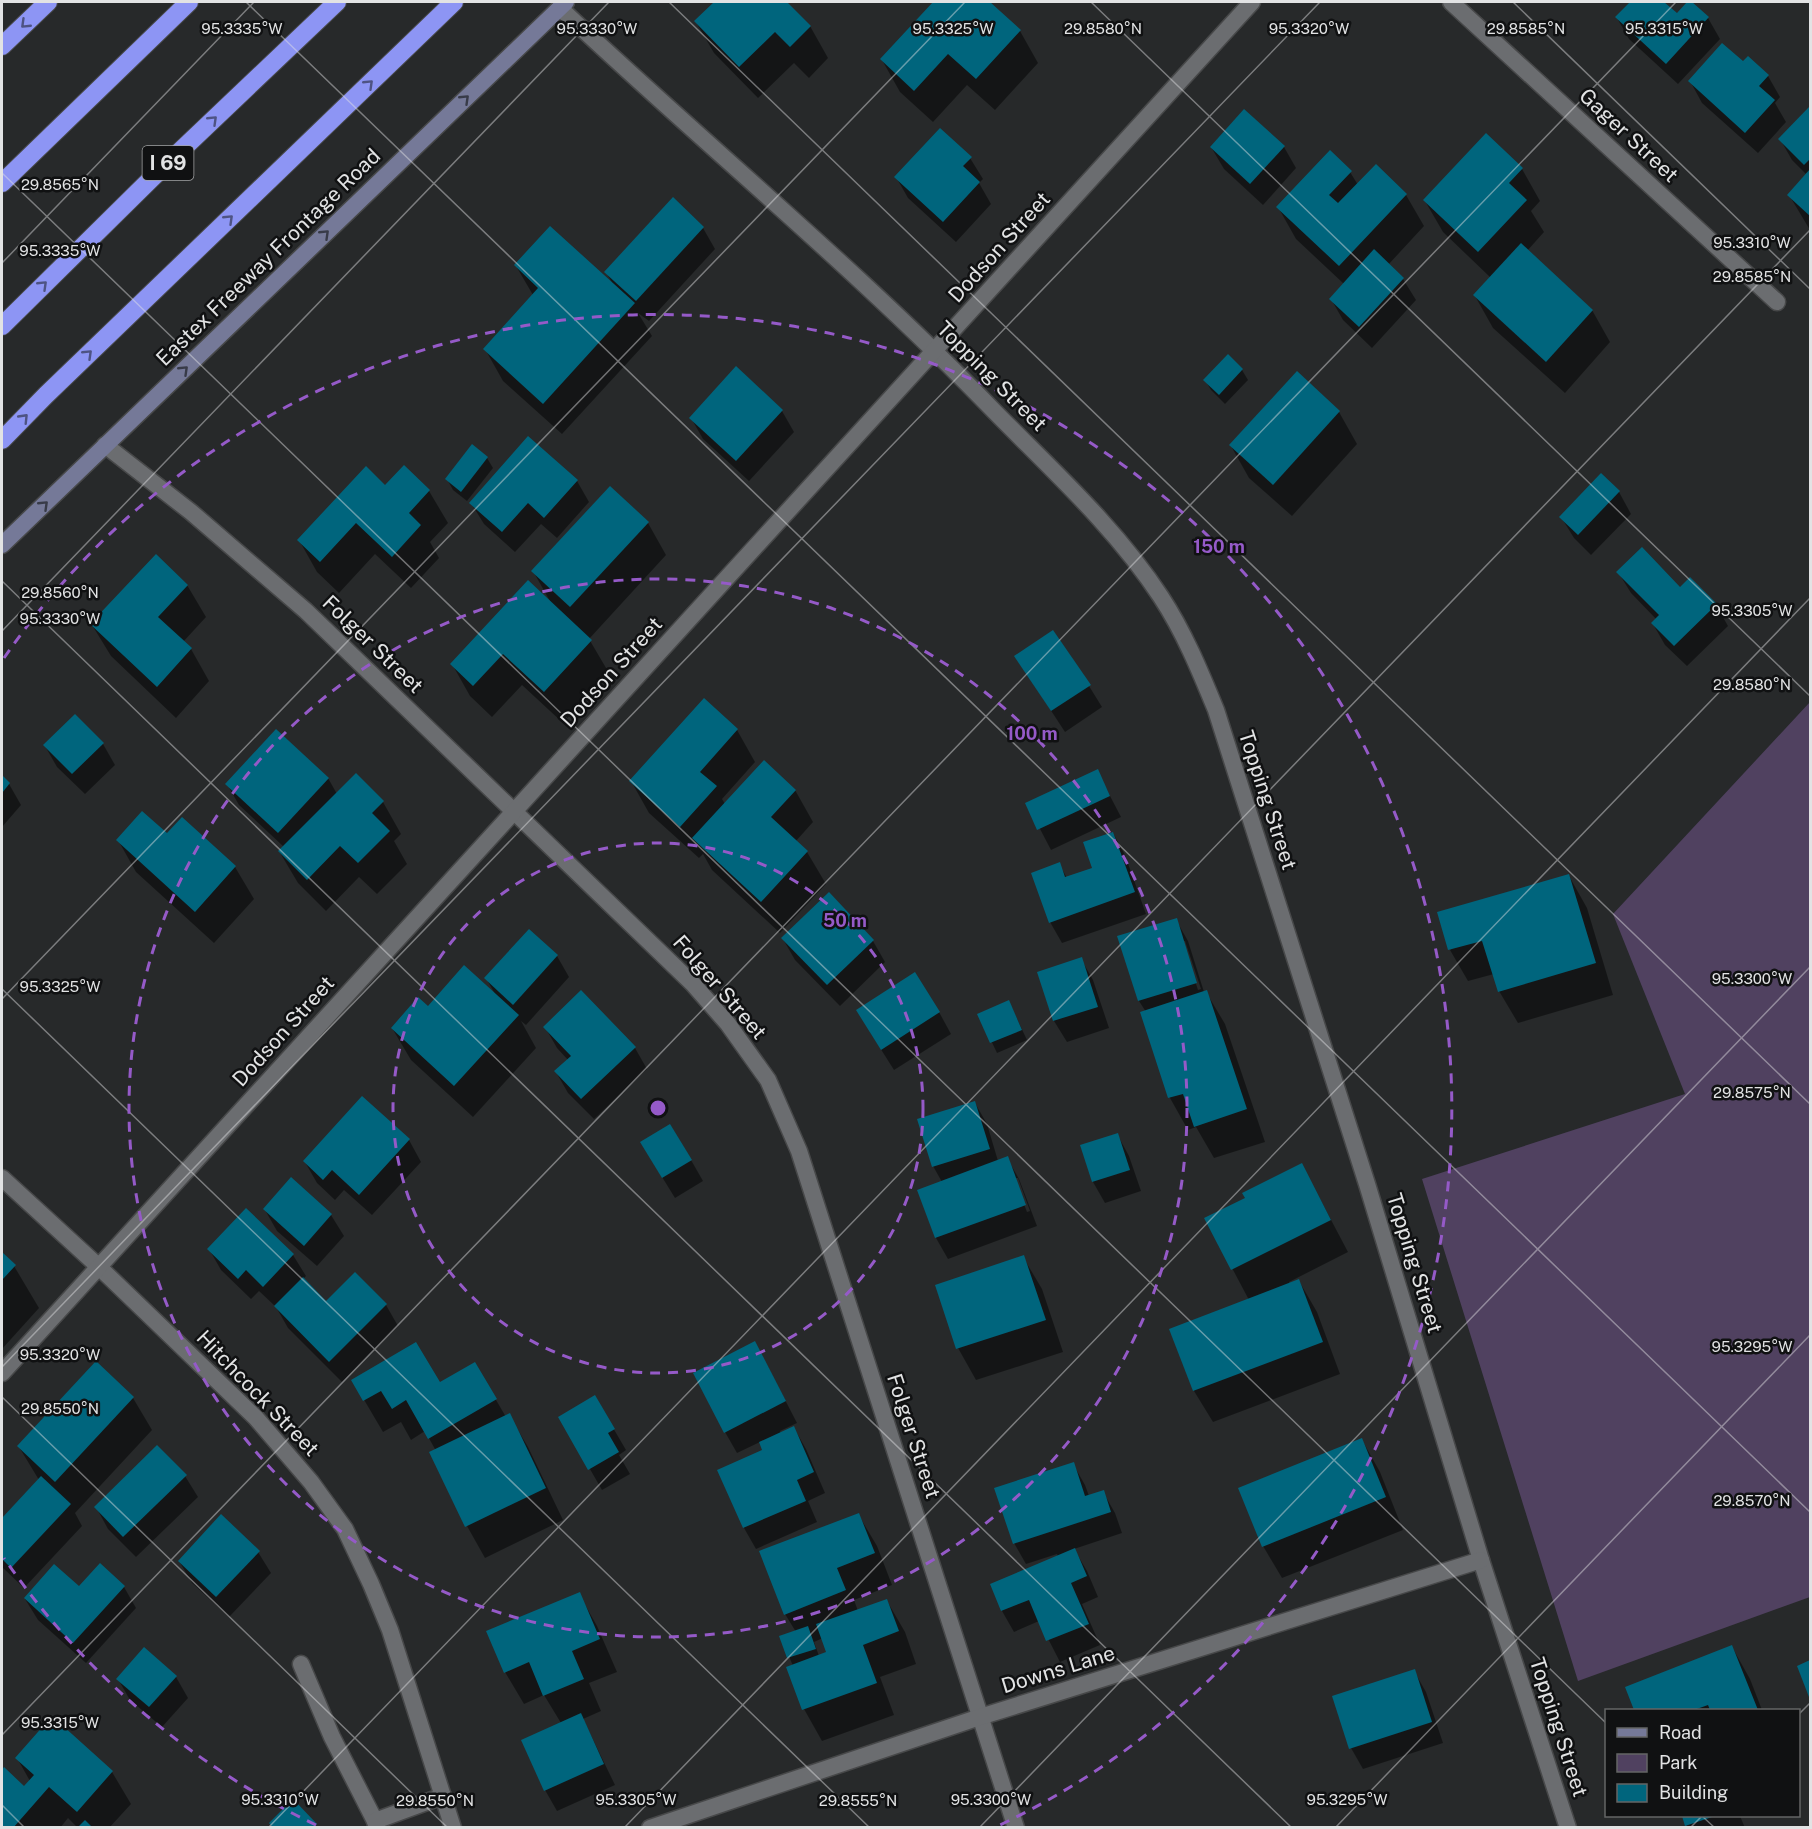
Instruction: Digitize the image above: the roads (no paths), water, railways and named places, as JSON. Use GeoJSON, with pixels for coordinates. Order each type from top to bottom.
{"type":"FeatureCollection","features":[{"type":"Feature","properties":{"kind":"highway"},"geometry":{"type":"LineString","coordinates":[[2,46],[48,2]]}},
{"type":"Feature","properties":{"kind":"highway"},"geometry":{"type":"LineString","coordinates":[[2,183],[189,2]]}},
{"type":"Feature","properties":{"kind":"highway","name":"I 69"},"geometry":{"type":"LineString","coordinates":[[2,326],[153,177],[337,2]]}},
{"type":"Feature","properties":{"kind":"highway"},"geometry":{"type":"LineString","coordinates":[[2,440],[454,2]]}},
{"type":"Feature","properties":{"kind":"main road","name":"Eastex Freeway Frontage Road"},"geometry":{"type":"LineString","coordinates":[[2,546],[563,5]]}},
{"type":"Feature","properties":{"kind":"street","name":"Dodson Street"},"geometry":{"type":"LineString","coordinates":[[2,1373],[1252,2]]}},
{"type":"Feature","properties":{"kind":"street","name":"Gager Street"},"geometry":{"type":"LineString","coordinates":[[1451,2],[1777,302]]}},
{"type":"Feature","properties":{"kind":"street","name":"Topping Street"},"geometry":{"type":"LineString","coordinates":[[563,5],[935,350],[1119,542],[1161,597],[1192,651],[1216,710],[1367,1184],[1481,1560],[1568,1827]]}},
{"type":"Feature","properties":{"kind":"street","name":"Folger Street"},"geometry":{"type":"LineString","coordinates":[[105,445],[191,512],[306,611],[693,984],[728,1024],[768,1080],[799,1151],[1016,1827]]}},
{"type":"Feature","properties":{"kind":"street","name":"Hitchcock Street"},"geometry":{"type":"LineString","coordinates":[[2,1178],[99,1267],[256,1418],[311,1482],[345,1529],[390,1630],[453,1827]]}},
{"type":"Feature","properties":{"kind":"street","name":"Downs Lane"},"geometry":{"type":"LineString","coordinates":[[650,1827],[980,1717],[1481,1560]]}},
{"type":"Feature","properties":{"kind":"street"},"geometry":{"type":"LineString","coordinates":[[301,1664],[332,1737],[376,1824],[443,1796]]}}]}
